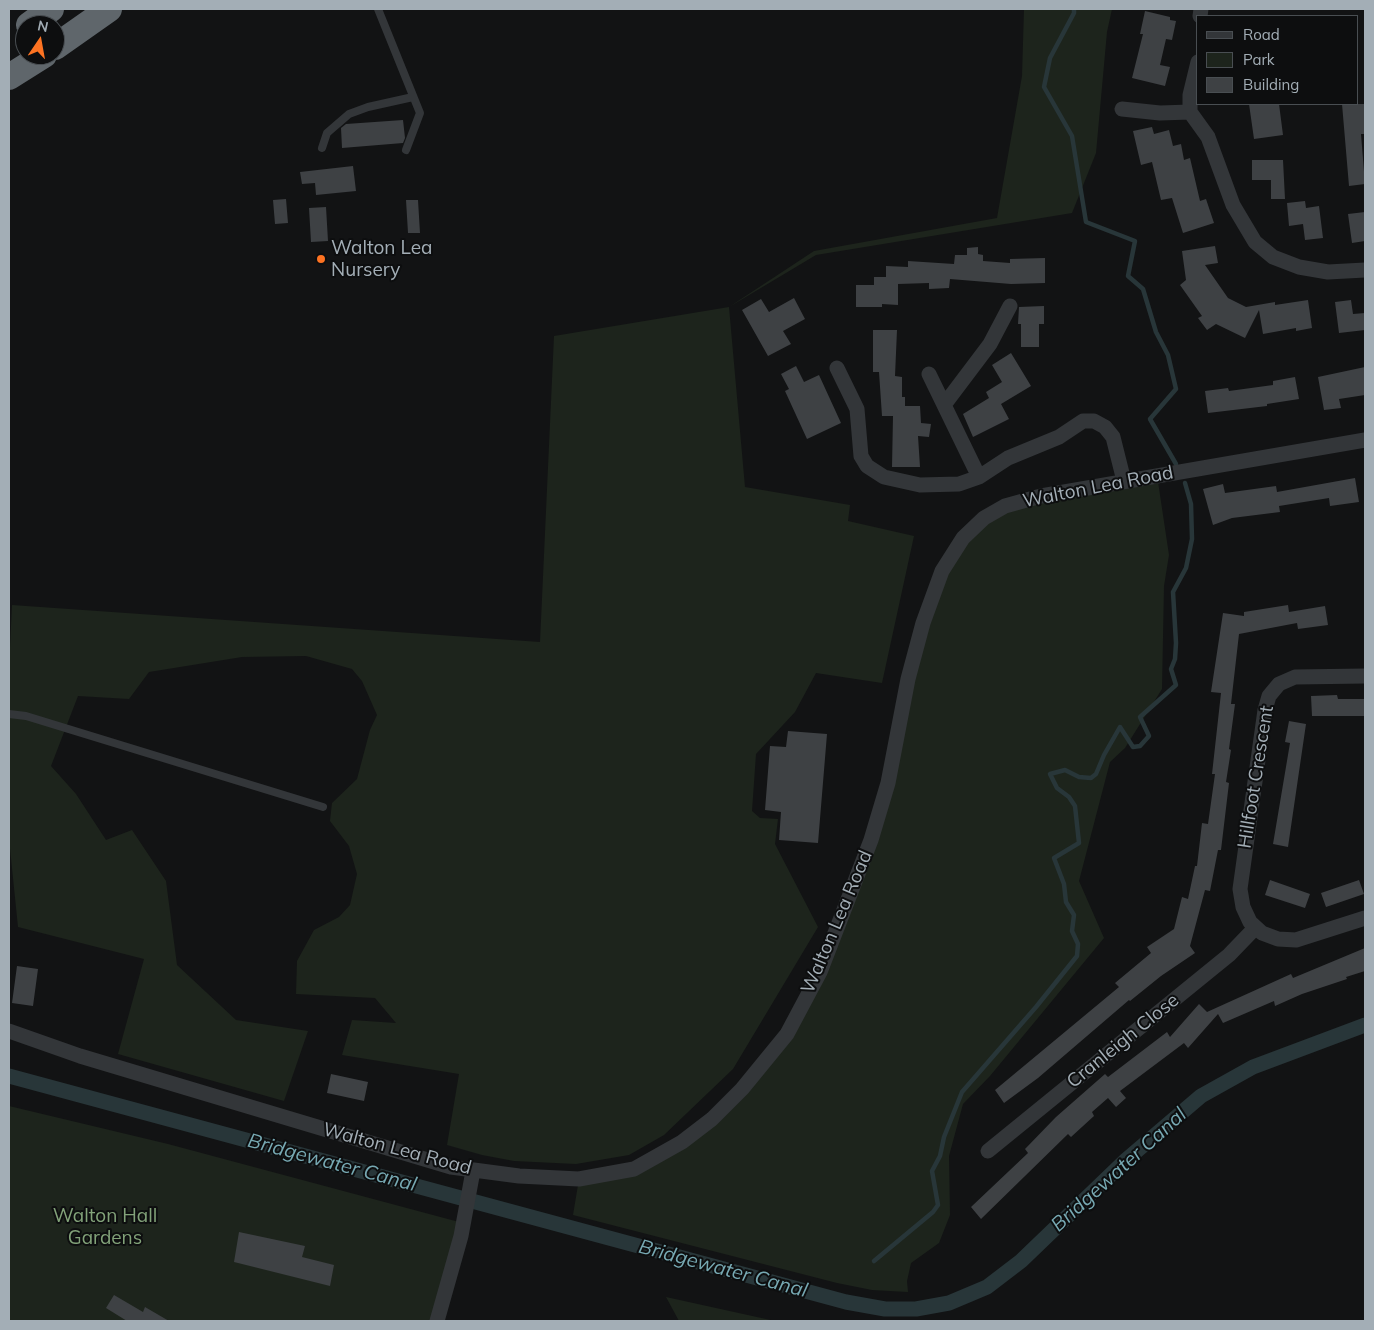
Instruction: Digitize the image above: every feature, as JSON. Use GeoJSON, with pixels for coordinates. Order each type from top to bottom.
{"type":"FeatureCollection","features":[{"type":"Feature","properties":{"kind":"highway"},"geometry":{"type":"LineString","coordinates":[[65,40],[109,9]]}},
{"type":"Feature","properties":{"kind":"highway"},"geometry":{"type":"LineString","coordinates":[[9,77],[28,65]]}},
{"type":"Feature","properties":{"kind":"street"},"geometry":{"type":"LineString","coordinates":[[1196,70],[1190,96],[1190,112],[1208,137],[1240,219],[1255,242],[1264,251],[1286,262],[1314,270],[1342,272],[1365,270]]}},
{"type":"Feature","properties":{"kind":"street"},"geometry":{"type":"LineString","coordinates":[[1122,110],[1160,113],[1190,112]]}},
{"type":"Feature","properties":{"kind":"street"},"geometry":{"type":"LineString","coordinates":[[944,406],[990,344],[1010,306]]}},
{"type":"Feature","properties":{"kind":"street"},"geometry":{"type":"LineString","coordinates":[[836,368],[856,409],[860,456],[875,473],[900,481],[940,486],[959,484],[979,478],[1008,458],[1059,437],[1083,421],[1094,421],[1105,428],[1113,438],[1124,481]]}},
{"type":"Feature","properties":{"kind":"street"},"geometry":{"type":"LineString","coordinates":[[928,374],[979,478]]}},
{"type":"Feature","properties":{"kind":"street","name":"Walton Lea Road"},"geometry":{"type":"LineString","coordinates":[[9,1031],[80,1056],[430,1162],[474,1171],[578,1179],[634,1169],[682,1142],[712,1119],[742,1090],[787,1034],[820,972],[868,849],[888,783],[908,678],[923,623],[942,571],[963,538],[984,518],[1005,506],[1041,496],[1365,440]]}},
{"type":"Feature","properties":{"kind":"street","name":"Hillfoot Crescent"},"geometry":{"type":"LineString","coordinates":[[1255,928],[1243,907],[1240,889],[1265,710],[1269,696],[1279,684],[1295,677],[1365,676]]}},
{"type":"Feature","properties":{"kind":"street"},"geometry":{"type":"LineString","coordinates":[[1255,928],[1278,939],[1296,940],[1365,918]]}},
{"type":"Feature","properties":{"kind":"street","name":"Cranleigh Close"},"geometry":{"type":"LineString","coordinates":[[988,1151],[1229,955],[1255,928]]}},
{"type":"Feature","properties":{"kind":"street"},"geometry":{"type":"LineString","coordinates":[[437,1321],[461,1236],[463,1215],[474,1171]]}},
{"type":"Feature","properties":{"kind":"lane"},"geometry":{"type":"LineString","coordinates":[[378,9],[420,112],[406,150]]}},
{"type":"Feature","properties":{"kind":"lane"},"geometry":{"type":"LineString","coordinates":[[322,148],[327,133],[349,114],[368,107],[413,97]]}},
{"type":"Feature","properties":{"kind":"lane"},"geometry":{"type":"LineString","coordinates":[[9,714],[26,716],[323,807]]}},
{"type":"Feature","properties":{"kind":"green space"},"geometry":{"type":"Polygon","coordinates":[[[1024,9],[1112,9],[1107,32],[1096,153],[1072,213],[816,255],[729,307],[814,251],[997,218],[1022,76],[1024,9]]]}},
{"type":"Feature","properties":{"kind":"green space"},"geometry":{"type":"Polygon","coordinates":[[[729,307],[745,487],[850,505],[848,521],[914,536],[882,683],[816,673],[795,712],[756,754],[752,811],[760,818],[778,819],[775,844],[818,927],[733,1069],[664,1135],[629,1155],[576,1164],[514,1161],[482,1155],[447,1145],[459,1074],[342,1055],[352,1020],[396,1023],[375,998],[296,994],[297,961],[314,930],[339,917],[350,905],[357,874],[349,846],[330,821],[332,803],[357,779],[370,730],[377,715],[362,681],[352,669],[306,656],[242,657],[149,672],[129,699],[78,696],[51,766],[76,794],[106,840],[132,830],[166,881],[177,965],[236,1020],[308,1031],[284,1101],[118,1054],[144,959],[18,927],[9,839],[9,668],[12,605],[540,642],[554,336],[729,307]]]}},
{"type":"Feature","properties":{"kind":"green space"},"geometry":{"type":"Polygon","coordinates":[[[1157,475],[1169,555],[1164,586],[1162,689],[1125,748],[1110,762],[1079,881],[1104,938],[990,1076],[963,1104],[949,1156],[950,1215],[939,1243],[911,1263],[907,1281],[908,1292],[872,1290],[837,1283],[573,1215],[579,1179],[634,1169],[682,1142],[787,1034],[871,840],[923,623],[963,538],[1005,506],[1157,475]]]}},
{"type":"Feature","properties":{"kind":"green space","name":"Walton Hall Gardens"},"geometry":{"type":"Polygon","coordinates":[[[9,1106],[168,1144],[459,1222],[433,1321],[9,1321],[9,1106]]]}},
{"type":"Feature","properties":{"kind":"green space"},"geometry":{"type":"Polygon","coordinates":[[[666,1297],[775,1321],[679,1321],[666,1297]]]}},
{"type":"Feature","properties":{"kind":"building"},"geometry":{"type":"Polygon","coordinates":[[[1145,11],[1170,17],[1170,20],[1176,21],[1172,40],[1166,39],[1160,65],[1170,67],[1165,86],[1132,78],[1143,34],[1140,34],[1145,11]]]}},
{"type":"Feature","properties":{"kind":"building"},"geometry":{"type":"Polygon","coordinates":[[[1365,104],[1365,134],[1361,134],[1365,184],[1349,186],[1342,105],[1365,104]]]}},
{"type":"Feature","properties":{"kind":"building"},"geometry":{"type":"Polygon","coordinates":[[[1249,105],[1279,105],[1283,135],[1254,139],[1249,105]]]}},
{"type":"Feature","properties":{"kind":"building"},"geometry":{"type":"Polygon","coordinates":[[[403,120],[405,138],[403,143],[342,148],[341,128],[346,124],[403,120]]]}},
{"type":"Feature","properties":{"kind":"building"},"geometry":{"type":"Polygon","coordinates":[[[1152,127],[1154,134],[1169,130],[1173,146],[1181,144],[1184,160],[1190,158],[1200,201],[1206,199],[1214,223],[1183,233],[1172,198],[1161,200],[1152,162],[1141,165],[1133,131],[1152,127]]]}},
{"type":"Feature","properties":{"kind":"building"},"geometry":{"type":"Polygon","coordinates":[[[1252,160],[1283,160],[1285,199],[1271,199],[1271,180],[1252,180],[1252,160]]]}},
{"type":"Feature","properties":{"kind":"building"},"geometry":{"type":"Polygon","coordinates":[[[353,166],[356,191],[316,195],[315,183],[302,184],[300,172],[353,166]]]}},
{"type":"Feature","properties":{"kind":"building"},"geometry":{"type":"Polygon","coordinates":[[[286,199],[288,223],[275,224],[273,200],[286,199]]]}},
{"type":"Feature","properties":{"kind":"building"},"geometry":{"type":"Polygon","coordinates":[[[406,200],[418,200],[420,233],[408,233],[406,200]]]}},
{"type":"Feature","properties":{"kind":"building"},"geometry":{"type":"Polygon","coordinates":[[[1305,201],[1306,208],[1319,206],[1323,238],[1305,240],[1303,224],[1289,226],[1287,203],[1305,201]]]}},
{"type":"Feature","properties":{"kind":"building"},"geometry":{"type":"Polygon","coordinates":[[[326,207],[328,241],[311,242],[309,208],[326,207]]]}},
{"type":"Feature","properties":{"kind":"building"},"geometry":{"type":"Polygon","coordinates":[[[1365,212],[1365,241],[1352,243],[1348,214],[1365,212]]]}},
{"type":"Feature","properties":{"kind":"building"},"geometry":{"type":"Polygon","coordinates":[[[1215,246],[1218,263],[1205,265],[1228,298],[1246,307],[1275,302],[1275,305],[1308,300],[1312,328],[1296,331],[1296,328],[1263,334],[1259,310],[1245,338],[1216,324],[1207,330],[1198,318],[1202,316],[1180,285],[1186,280],[1182,251],[1215,246]]]}},
{"type":"Feature","properties":{"kind":"building"},"geometry":{"type":"Polygon","coordinates":[[[978,247],[978,254],[983,255],[983,261],[1010,263],[1010,259],[1045,258],[1045,283],[1011,284],[950,279],[949,288],[929,289],[929,283],[898,284],[898,305],[882,304],[882,307],[856,307],[856,285],[874,285],[874,277],[886,277],[886,266],[908,267],[908,261],[954,264],[955,255],[967,255],[967,248],[978,247]]]}},
{"type":"Feature","properties":{"kind":"building"},"geometry":{"type":"Polygon","coordinates":[[[794,298],[805,319],[783,331],[791,344],[768,356],[742,310],[761,299],[769,312],[794,298]]]}},
{"type":"Feature","properties":{"kind":"building"},"geometry":{"type":"Polygon","coordinates":[[[1351,300],[1353,314],[1365,313],[1365,330],[1339,333],[1335,302],[1351,300]]]}},
{"type":"Feature","properties":{"kind":"building"},"geometry":{"type":"Polygon","coordinates":[[[1044,306],[1044,324],[1039,324],[1039,347],[1021,347],[1021,324],[1018,324],[1019,307],[1044,306]]]}},
{"type":"Feature","properties":{"kind":"building"},"geometry":{"type":"Polygon","coordinates":[[[873,330],[897,330],[895,376],[902,377],[902,397],[905,397],[905,406],[920,406],[921,423],[931,424],[929,437],[918,436],[920,467],[892,467],[893,416],[882,416],[879,372],[873,372],[873,330]]]}},
{"type":"Feature","properties":{"kind":"building"},"geometry":{"type":"Polygon","coordinates":[[[1011,353],[1031,386],[1001,404],[1009,419],[973,437],[963,414],[989,398],[986,392],[1002,382],[992,365],[1011,353]]]}},
{"type":"Feature","properties":{"kind":"building"},"geometry":{"type":"Polygon","coordinates":[[[796,366],[804,382],[819,375],[841,423],[807,439],[785,391],[789,389],[781,374],[796,366]]]}},
{"type":"Feature","properties":{"kind":"building"},"geometry":{"type":"Polygon","coordinates":[[[1365,367],[1365,395],[1339,399],[1341,408],[1324,410],[1318,377],[1365,367]]]}},
{"type":"Feature","properties":{"kind":"building"},"geometry":{"type":"Polygon","coordinates":[[[1295,377],[1299,399],[1267,404],[1267,406],[1208,413],[1205,391],[1228,388],[1229,391],[1273,385],[1273,381],[1295,377]]]}},
{"type":"Feature","properties":{"kind":"building"},"geometry":{"type":"Polygon","coordinates":[[[1355,478],[1359,502],[1330,506],[1329,498],[1279,506],[1280,512],[1232,518],[1213,525],[1203,489],[1223,484],[1225,493],[1276,486],[1277,492],[1355,478]]]}},
{"type":"Feature","properties":{"kind":"building"},"geometry":{"type":"Polygon","coordinates":[[[1288,605],[1289,612],[1325,606],[1328,625],[1298,629],[1297,623],[1239,634],[1231,704],[1235,704],[1226,782],[1229,783],[1221,850],[1218,850],[1210,891],[1205,890],[1190,946],[1195,953],[1129,1000],[1038,1078],[1004,1103],[995,1090],[1119,987],[1115,983],[1151,953],[1147,947],[1174,929],[1182,897],[1188,899],[1195,866],[1197,866],[1202,823],[1208,824],[1215,774],[1212,774],[1221,693],[1211,692],[1223,613],[1244,616],[1244,612],[1288,605]]]}},
{"type":"Feature","properties":{"kind":"building"},"geometry":{"type":"Polygon","coordinates":[[[1337,695],[1338,699],[1365,699],[1365,716],[1312,716],[1311,696],[1337,695]]]}},
{"type":"Feature","properties":{"kind":"building"},"geometry":{"type":"Polygon","coordinates":[[[1289,721],[1306,724],[1288,847],[1273,844],[1290,743],[1285,742],[1289,721]]]}},
{"type":"Feature","properties":{"kind":"building"},"geometry":{"type":"Polygon","coordinates":[[[788,731],[827,734],[818,843],[779,840],[781,812],[765,810],[770,746],[786,747],[788,731]]]}},
{"type":"Feature","properties":{"kind":"building"},"geometry":{"type":"Polygon","coordinates":[[[1270,880],[1310,894],[1305,908],[1265,895],[1270,880]]]}},
{"type":"Feature","properties":{"kind":"building"},"geometry":{"type":"Polygon","coordinates":[[[1359,880],[1364,894],[1326,907],[1321,893],[1359,880]]]}},
{"type":"Feature","properties":{"kind":"building"},"geometry":{"type":"Polygon","coordinates":[[[1365,948],[1365,971],[1275,1006],[1274,1001],[1223,1023],[1218,1014],[1188,1048],[1184,1043],[1120,1091],[1126,1098],[1116,1107],[1108,1098],[1092,1112],[1094,1116],[1071,1137],[1068,1134],[981,1219],[971,1207],[1028,1153],[1025,1149],[1056,1117],[1105,1074],[1108,1077],[1167,1032],[1170,1037],[1199,1004],[1207,1012],[1291,974],[1293,978],[1365,948]]]}},
{"type":"Feature","properties":{"kind":"building"},"geometry":{"type":"Polygon","coordinates":[[[17,966],[38,969],[33,1006],[12,1003],[17,966]]]}},
{"type":"Feature","properties":{"kind":"building"},"geometry":{"type":"Polygon","coordinates":[[[331,1074],[368,1082],[364,1101],[327,1093],[331,1074]]]}},
{"type":"Feature","properties":{"kind":"building"},"geometry":{"type":"Polygon","coordinates":[[[239,1232],[305,1246],[302,1257],[334,1265],[330,1286],[234,1262],[239,1232]]]}},
{"type":"Feature","properties":{"kind":"building"},"geometry":{"type":"Polygon","coordinates":[[[114,1295],[143,1312],[145,1307],[169,1321],[127,1321],[106,1308],[114,1295]]]}},
{"type":"Feature","properties":{"kind":"waterway"},"geometry":{"type":"LineString","coordinates":[[1074,9],[1074,13],[1050,58],[1044,87],[1072,136],[1086,222],[1135,241],[1128,276],[1143,289],[1156,332],[1168,355],[1176,389],[1150,419],[1176,464]]}},
{"type":"Feature","properties":{"kind":"waterway"},"geometry":{"type":"LineString","coordinates":[[874,1261],[933,1212],[938,1205],[932,1171],[940,1156],[944,1137],[962,1092],[1036,1007],[1077,956],[1078,944],[1072,931],[1074,915],[1066,902],[1064,884],[1054,858],[1079,843],[1075,806],[1069,797],[1057,788],[1050,774],[1065,770],[1079,777],[1091,778],[1096,774],[1104,755],[1120,727],[1133,747],[1140,746],[1149,736],[1140,717],[1176,685],[1171,669],[1175,659],[1176,643],[1173,592],[1186,568],[1192,539],[1191,504],[1185,483]]}},
{"type":"Feature","properties":{"kind":"waterway","name":"Bridgewater Canal"},"geometry":{"type":"LineString","coordinates":[[9,1076],[846,1302],[885,1309],[916,1309],[949,1303],[987,1287],[1021,1261],[1126,1160],[1201,1096],[1253,1067],[1365,1025]]}},
{"type":"Feature","properties":{"kind":"place","name":"Walton Lea Nursery"},"geometry":{"type":"Point","coordinates":[321,259]}}]}
